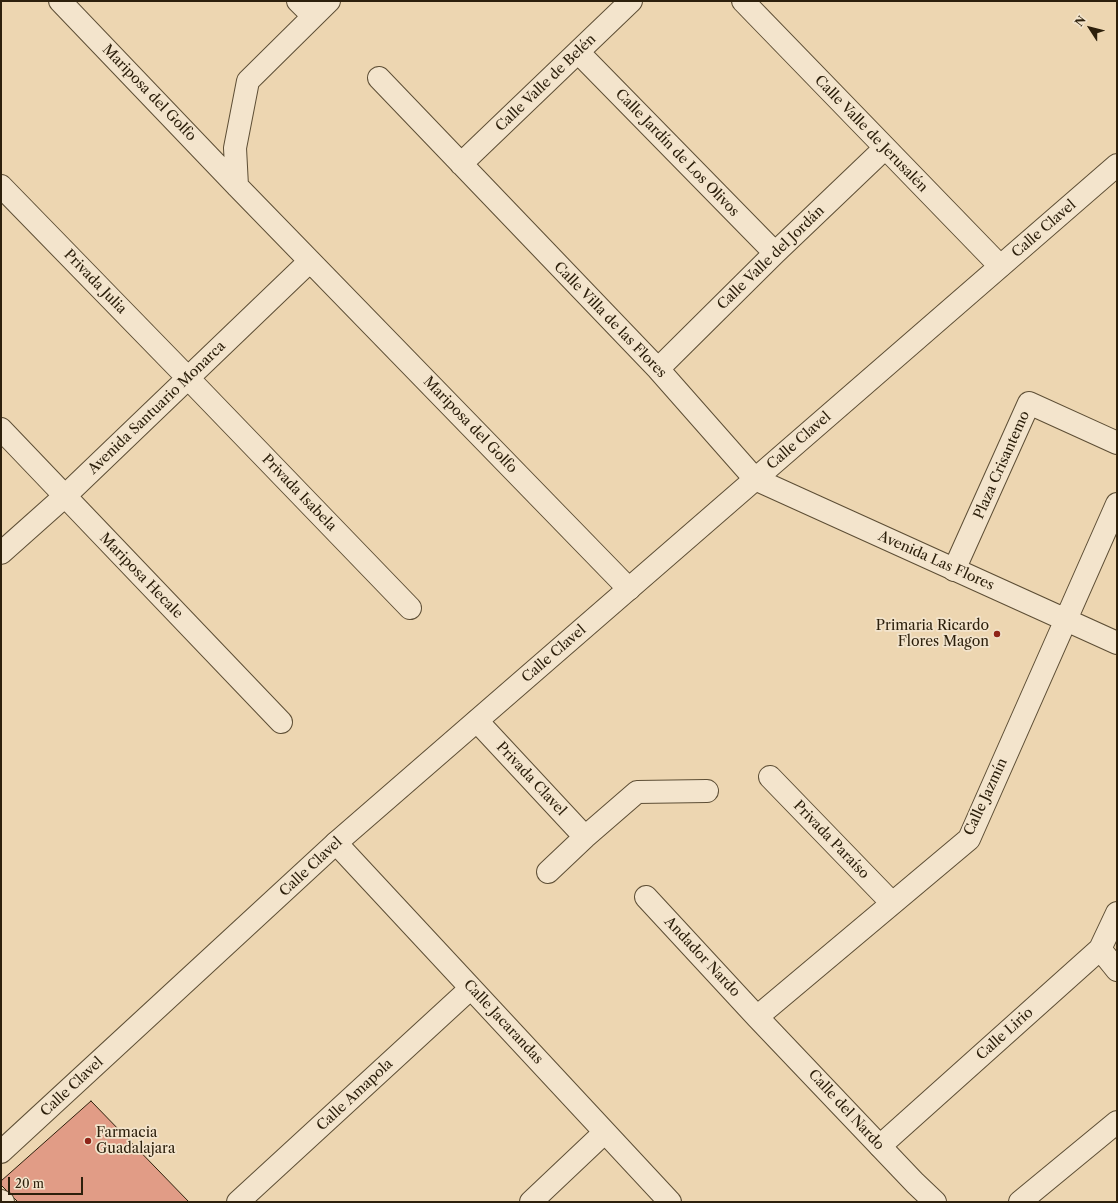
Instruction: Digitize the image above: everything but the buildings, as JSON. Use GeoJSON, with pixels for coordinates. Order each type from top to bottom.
{"type":"FeatureCollection","features":[{"type":"Feature","properties":{"kind":"street","name":"Mariposa del Golfo"},"geometry":{"type":"LineString","coordinates":[[60,1],[237,186],[629,589]]}},
{"type":"Feature","properties":{"kind":"street"},"geometry":{"type":"LineString","coordinates":[[237,186],[235,148],[248,82],[306,8],[329,1]]}},
{"type":"Feature","properties":{"kind":"street","name":"Calle Valle de Belén"},"geometry":{"type":"LineString","coordinates":[[461,164],[630,1]]}},
{"type":"Feature","properties":{"kind":"street","name":"Calle Valle de Jerusalén"},"geometry":{"type":"LineString","coordinates":[[743,1],[1000,266]]}},
{"type":"Feature","properties":{"kind":"street","name":"Calle Jardín de Los Olivos"},"geometry":{"type":"LineString","coordinates":[[578,52],[775,254]]}},
{"type":"Feature","properties":{"kind":"street","name":"Calle Villa de las Flores"},"geometry":{"type":"LineString","coordinates":[[379,78],[658,368],[755,479]]}},
{"type":"Feature","properties":{"kind":"street","name":"Calle Valle del Jordán"},"geometry":{"type":"LineString","coordinates":[[658,368],[885,148]]}},
{"type":"Feature","properties":{"kind":"street","name":"Calle Clavel"},"geometry":{"type":"LineString","coordinates":[[1,1152],[336,843],[1117,165]]}},
{"type":"Feature","properties":{"kind":"street","name":"Privada Julia"},"geometry":{"type":"LineString","coordinates":[[1,186],[188,378]]}},
{"type":"Feature","properties":{"kind":"street","name":"Avenida Santuario Monarca"},"geometry":{"type":"LineString","coordinates":[[1,553],[65,496],[310,261]]}},
{"type":"Feature","properties":{"kind":"street","name":"Privada Isabela"},"geometry":{"type":"LineString","coordinates":[[188,378],[410,608]]}},
{"type":"Feature","properties":{"kind":"street","name":"Plaza Crisantemo"},"geometry":{"type":"LineString","coordinates":[[954,570],[1029,403],[1117,443]]}},
{"type":"Feature","properties":{"kind":"street","name":"Mariposa Hecale"},"geometry":{"type":"LineString","coordinates":[[1,429],[282,722]]}},
{"type":"Feature","properties":{"kind":"street","name":"Avenida Las Flores"},"geometry":{"type":"LineString","coordinates":[[755,479],[1117,643]]}},
{"type":"Feature","properties":{"kind":"street","name":"Calle Jazmín"},"geometry":{"type":"LineString","coordinates":[[757,1017],[968,839],[1117,504]]}},
{"type":"Feature","properties":{"kind":"street","name":"Privada Clavel"},"geometry":{"type":"LineString","coordinates":[[477,721],[586,837]]}},
{"type":"Feature","properties":{"kind":"street","name":"Privada Paraíso"},"geometry":{"type":"LineString","coordinates":[[770,777],[892,903]]}},
{"type":"Feature","properties":{"kind":"street"},"geometry":{"type":"LineString","coordinates":[[548,872],[637,792],[707,791]]}},
{"type":"Feature","properties":{"kind":"street","name":"Calle Jacarandas"},"geometry":{"type":"LineString","coordinates":[[336,843],[670,1202]]}},
{"type":"Feature","properties":{"kind":"street","name":"Andador Nardo"},"geometry":{"type":"LineString","coordinates":[[646,897],[757,1017]]}},
{"type":"Feature","properties":{"kind":"street","name":"Calle Lirio"},"geometry":{"type":"LineString","coordinates":[[880,1146],[1100,949],[1117,913]]}},
{"type":"Feature","properties":{"kind":"street"},"geometry":{"type":"LineString","coordinates":[[1100,949],[1117,970]]}},
{"type":"Feature","properties":{"kind":"street","name":"Calle Amapola"},"geometry":{"type":"LineString","coordinates":[[238,1202],[471,988]]}},
{"type":"Feature","properties":{"kind":"street","name":"Calle del Nardo"},"geometry":{"type":"LineString","coordinates":[[757,1017],[915,1183],[935,1202]]}},
{"type":"Feature","properties":{"kind":"street"},"geometry":{"type":"LineString","coordinates":[[1020,1202],[1117,1122]]}},
{"type":"Feature","properties":{"kind":"street"},"geometry":{"type":"LineString","coordinates":[[531,1202],[605,1132]]}},
{"type":"Feature","properties":{"kind":"place","name":"Primaria Ricardo Flores Magon"},"geometry":{"type":"Point","coordinates":[997,634]}},
{"type":"Feature","properties":{"kind":"place","name":"Farmacia Guadalajara"},"geometry":{"type":"Point","coordinates":[88,1141]}}]}
